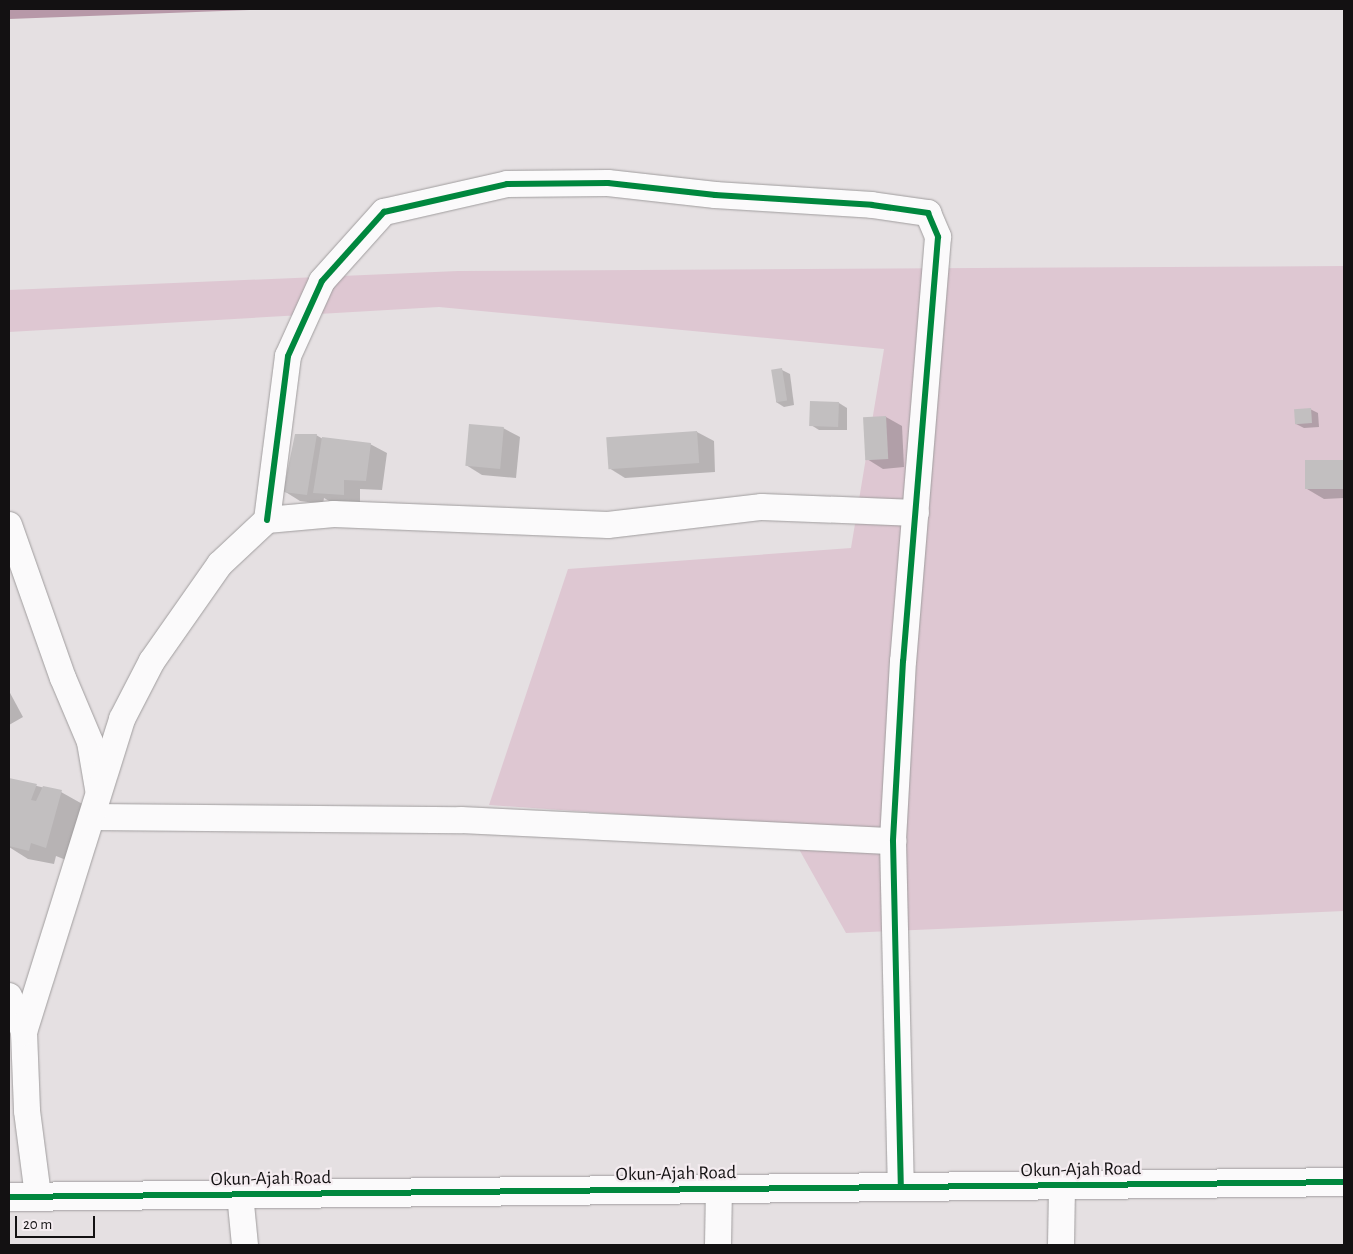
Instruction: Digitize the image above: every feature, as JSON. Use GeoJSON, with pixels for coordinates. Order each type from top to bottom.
{"type":"FeatureCollection","features":[{"type":"Feature","properties":{"kind":"street"},"geometry":{"type":"LineString","coordinates":[[267,520],[288,356],[322,280],[384,212],[507,184],[608,183],[715,196],[872,205],[928,213],[938,237],[903,661],[893,841],[901,1187]]}},
{"type":"Feature","properties":{"kind":"street"},"geometry":{"type":"LineString","coordinates":[[38,1196],[27,1111],[24,1032],[122,719],[152,661],[220,564],[267,520],[334,514],[608,526],[762,507],[916,513]]}},
{"type":"Feature","properties":{"kind":"street"},"geometry":{"type":"LineString","coordinates":[[9,525],[63,678],[90,742],[95,805]]}},
{"type":"Feature","properties":{"kind":"street"},"geometry":{"type":"LineString","coordinates":[[95,805],[461,820],[893,841]]}},
{"type":"Feature","properties":{"kind":"street"},"geometry":{"type":"LineString","coordinates":[[9,996],[24,1032]]}},
{"type":"Feature","properties":{"kind":"street","name":"Okun-Ajah Road"},"geometry":{"type":"LineString","coordinates":[[9,1197],[1344,1182]]}},
{"type":"Feature","properties":{"kind":"street"},"geometry":{"type":"LineString","coordinates":[[1061,1245],[1062,1185]]}},
{"type":"Feature","properties":{"kind":"street"},"geometry":{"type":"LineString","coordinates":[[718,1245],[719,1189]]}},
{"type":"Feature","properties":{"kind":"street"},"geometry":{"type":"LineString","coordinates":[[240,1194],[245,1245]]}},
{"type":"Feature","properties":{"kind":"shaded area"},"geometry":{"type":"Polygon","coordinates":[[[9,9],[276,9],[9,19],[9,9]]]}},
{"type":"Feature","properties":{"kind":"shaded area"},"geometry":{"type":"Polygon","coordinates":[[[1344,266],[1344,911],[846,933],[786,826],[489,805],[568,569],[851,548],[884,349],[439,307],[9,332],[9,290],[458,271],[1344,266]]]}},
{"type":"Feature","properties":{"kind":"building"},"geometry":{"type":"Polygon","coordinates":[[[782,368],[787,401],[776,402],[771,370],[782,368]]]}},
{"type":"Feature","properties":{"kind":"building"},"geometry":{"type":"Polygon","coordinates":[[[810,401],[839,402],[838,427],[809,426],[810,401]]]}},
{"type":"Feature","properties":{"kind":"building"},"geometry":{"type":"Polygon","coordinates":[[[1311,408],[1312,423],[1295,424],[1294,409],[1311,408]]]}},
{"type":"Feature","properties":{"kind":"building"},"geometry":{"type":"Polygon","coordinates":[[[886,416],[888,459],[865,460],[863,417],[886,416]]]}},
{"type":"Feature","properties":{"kind":"building"},"geometry":{"type":"Polygon","coordinates":[[[469,424],[504,427],[500,469],[465,466],[469,424]]]}},
{"type":"Feature","properties":{"kind":"building"},"geometry":{"type":"Polygon","coordinates":[[[697,431],[699,463],[608,469],[606,437],[697,431]]]}},
{"type":"Feature","properties":{"kind":"building"},"geometry":{"type":"Polygon","coordinates":[[[295,434],[317,434],[307,495],[283,492],[295,434]]]}},
{"type":"Feature","properties":{"kind":"building"},"geometry":{"type":"Polygon","coordinates":[[[322,437],[371,443],[366,481],[344,480],[344,495],[313,493],[322,437]]]}},
{"type":"Feature","properties":{"kind":"building"},"geometry":{"type":"Polygon","coordinates":[[[1305,460],[1344,460],[1344,489],[1305,489],[1305,460]]]}},
{"type":"Feature","properties":{"kind":"building"},"geometry":{"type":"Polygon","coordinates":[[[9,778],[37,784],[31,800],[36,801],[43,786],[62,790],[46,848],[31,843],[29,851],[9,846],[9,778]]]}},
{"type":"Feature","properties":{"kind":"cycle path"},"geometry":{"type":"LineString","coordinates":[[267,520],[288,356],[322,281],[384,212],[507,184],[608,183],[715,195],[872,205],[928,213],[938,237],[903,661],[893,841],[901,1187]]}},
{"type":"Feature","properties":{"kind":"cycle path"},"geometry":{"type":"LineString","coordinates":[[9,1197],[1344,1182]]}}]}
